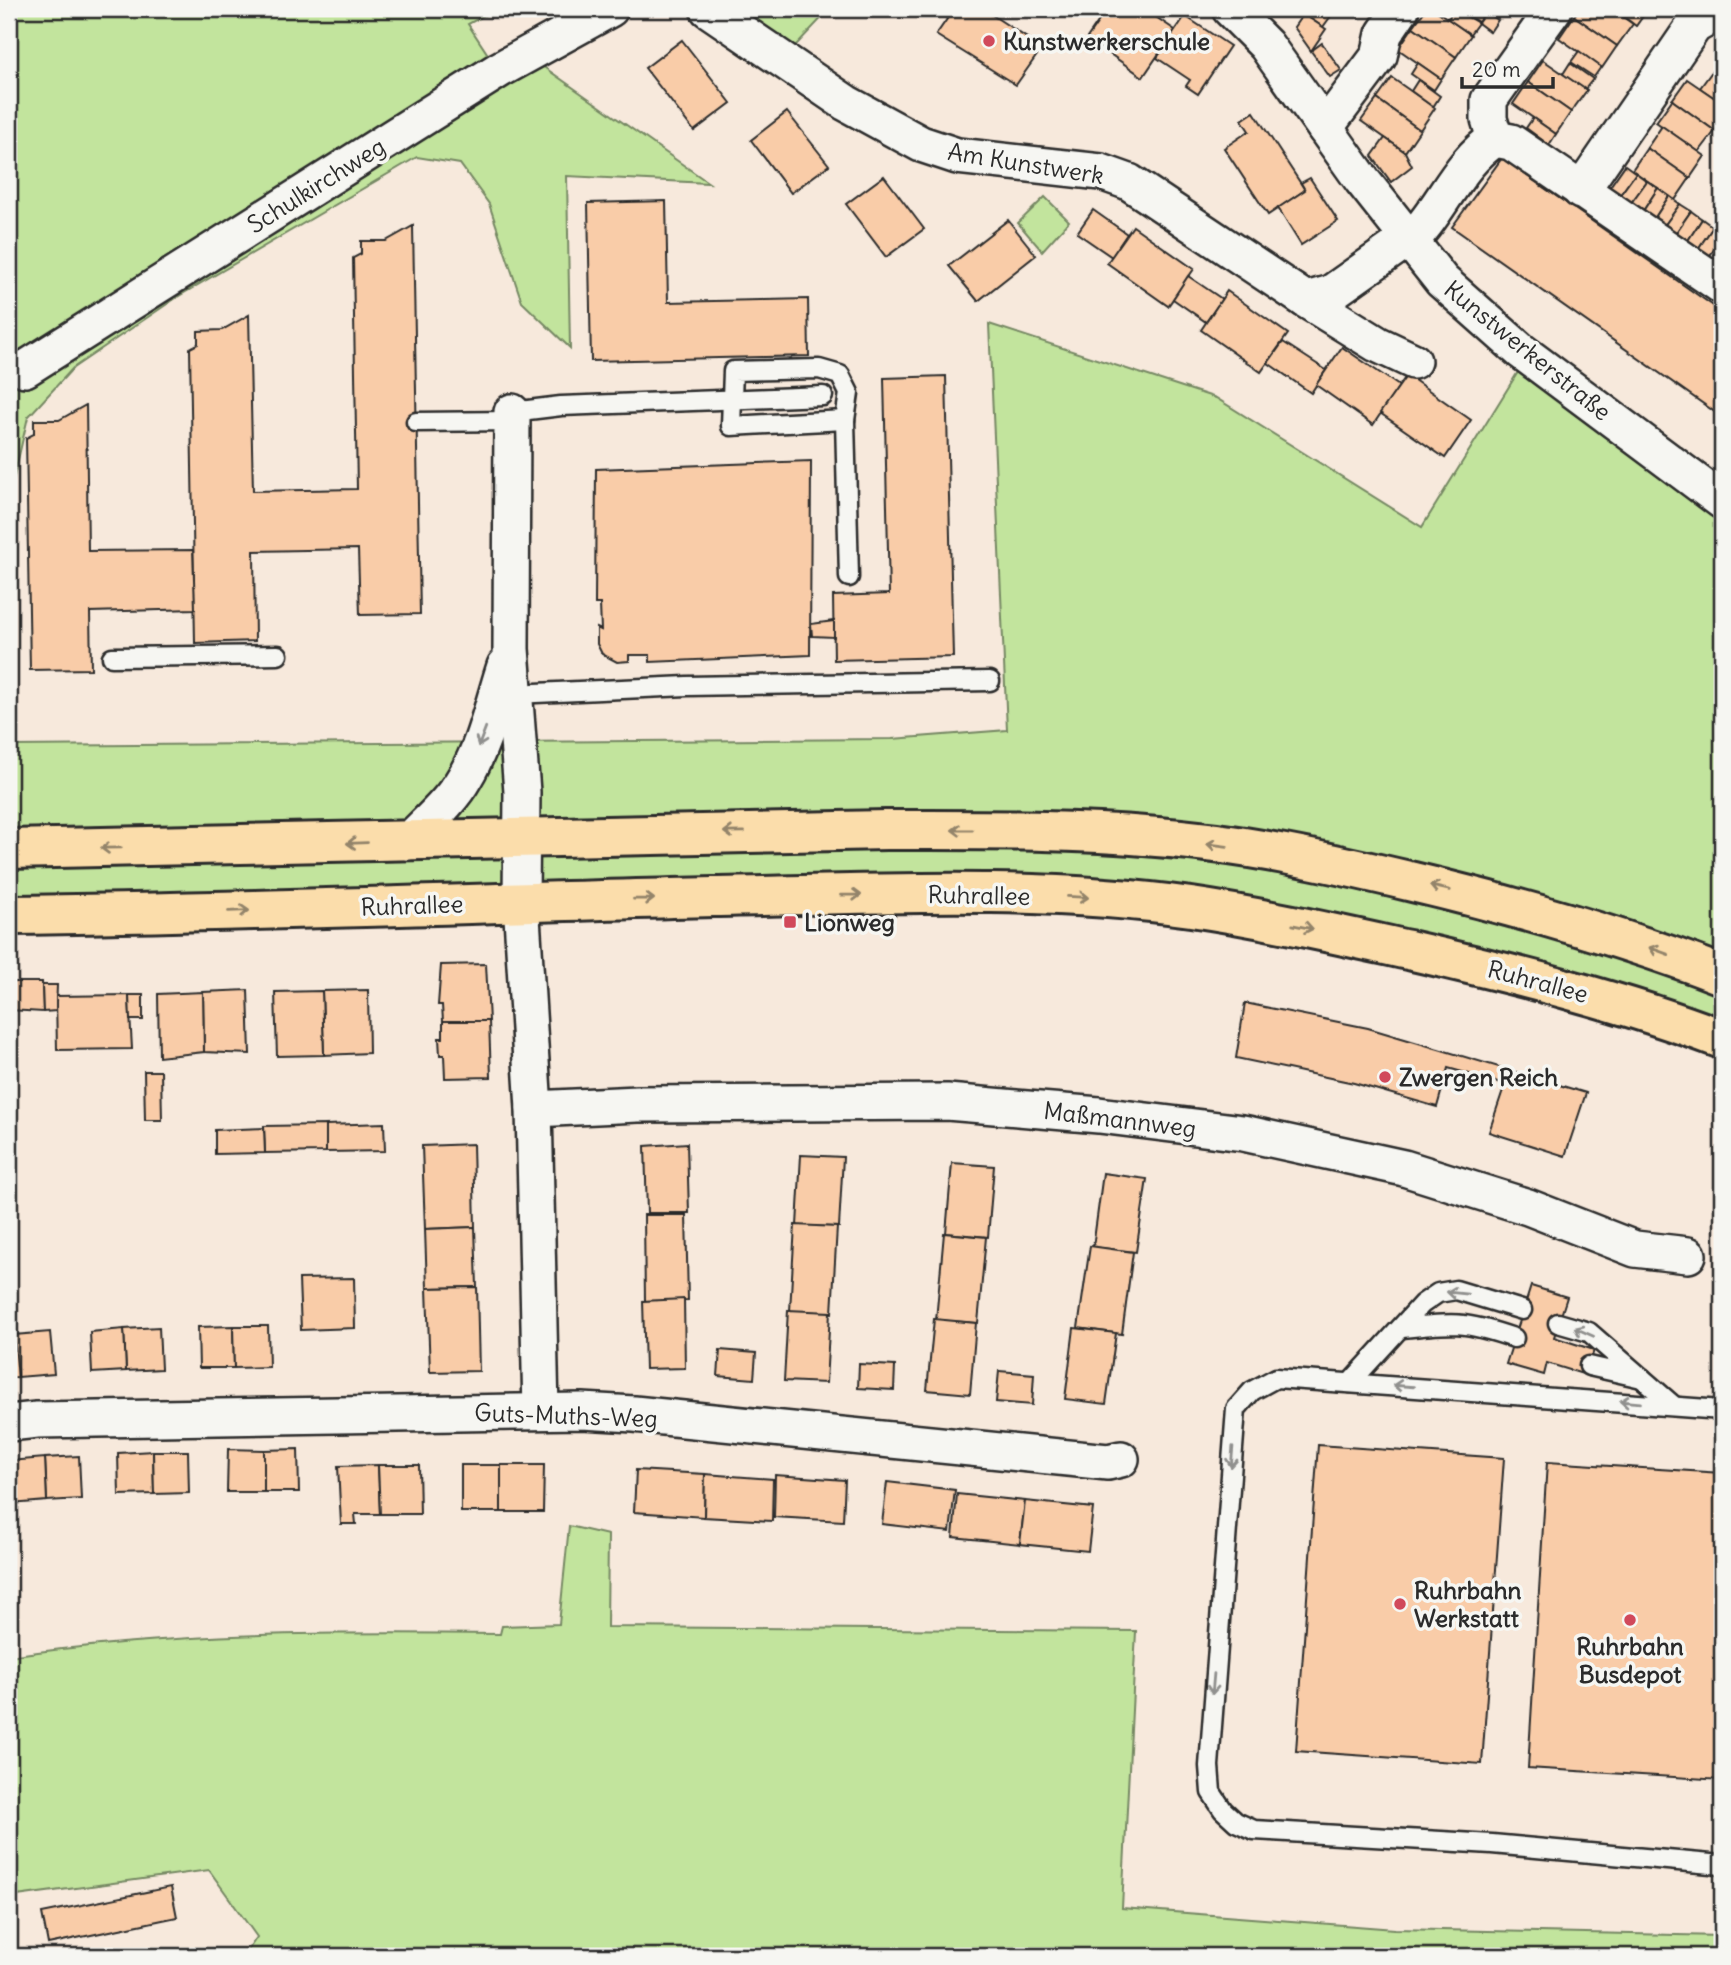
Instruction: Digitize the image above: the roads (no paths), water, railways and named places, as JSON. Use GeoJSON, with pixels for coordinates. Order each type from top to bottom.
{"type":"FeatureCollection","features":[{"type":"Feature","properties":{"kind":"main road"},"geometry":{"type":"LineString","coordinates":[[9,849],[886,830],[1030,830],[1159,837],[1318,859],[1486,899],[1651,948],[1722,975]]}},
{"type":"Feature","properties":{"kind":"main road","name":"Ruhrallee"},"geometry":{"type":"LineString","coordinates":[[9,915],[521,901],[984,893],[1189,907],[1310,928],[1554,984],[1628,1006],[1722,1039]]}},
{"type":"Feature","properties":{"kind":"street","name":"Schulkirchweg"},"geometry":{"type":"LineString","coordinates":[[26,369],[499,70],[610,9]]}},
{"type":"Feature","properties":{"kind":"street","name":"Am Kunstwerk"},"geometry":{"type":"LineString","coordinates":[[708,9],[846,103],[921,144],[957,156],[1101,172],[1129,183],[1377,345],[1413,361]]}},
{"type":"Feature","properties":{"kind":"street"},"geometry":{"type":"LineString","coordinates":[[1325,128],[1379,56],[1384,34],[1401,9]]}},
{"type":"Feature","properties":{"kind":"street"},"geometry":{"type":"LineString","coordinates":[[1495,139],[1489,119],[1489,100],[1554,9]]}},
{"type":"Feature","properties":{"kind":"street"},"geometry":{"type":"LineString","coordinates":[[1581,191],[1694,26],[1722,10]]}},
{"type":"Feature","properties":{"kind":"street","name":"Kunstwerkerstraße"},"geometry":{"type":"LineString","coordinates":[[1237,11],[1266,45],[1407,242],[1442,281],[1501,334],[1722,501]]}},
{"type":"Feature","properties":{"kind":"street"},"geometry":{"type":"LineString","coordinates":[[1306,300],[1331,293],[1424,228],[1470,161],[1495,139]]}},
{"type":"Feature","properties":{"kind":"street"},"geometry":{"type":"LineString","coordinates":[[1495,139],[1511,142],[1581,191],[1718,273]]}},
{"type":"Feature","properties":{"kind":"street"},"geometry":{"type":"LineString","coordinates":[[512,417],[511,649],[523,838],[521,901],[534,1109],[541,1411]]}},
{"type":"Feature","properties":{"kind":"street"},"geometry":{"type":"LineString","coordinates":[[408,842],[451,798],[466,777],[485,730],[511,649]]}},
{"type":"Feature","properties":{"kind":"street","name":"Maßmannweg"},"geometry":{"type":"LineString","coordinates":[[534,1109],[638,1104],[947,1102],[1100,1115],[1243,1133],[1404,1168],[1528,1207],[1635,1249],[1688,1255]]}},
{"type":"Feature","properties":{"kind":"street","name":"Guts-Muths-Weg"},"geometry":{"type":"LineString","coordinates":[[9,1423],[50,1419],[541,1411],[634,1413],[1108,1462],[1121,1459]]}},
{"type":"Feature","properties":{"kind":"lane"},"geometry":{"type":"LineString","coordinates":[[845,420],[730,426],[733,371],[819,369],[841,375],[849,393],[845,420],[849,577]]}},
{"type":"Feature","properties":{"kind":"lane"},"geometry":{"type":"LineString","coordinates":[[416,422],[512,417],[561,406],[733,397],[822,396]]}},
{"type":"Feature","properties":{"kind":"lane"},"geometry":{"type":"LineString","coordinates":[[112,657],[278,655]]}},
{"type":"Feature","properties":{"kind":"lane"},"geometry":{"type":"LineString","coordinates":[[514,694],[687,686],[989,681]]}},
{"type":"Feature","properties":{"kind":"lane"},"geometry":{"type":"LineString","coordinates":[[1350,1383],[1422,1304],[1438,1293],[1456,1290],[1522,1310]]}},
{"type":"Feature","properties":{"kind":"lane"},"geometry":{"type":"LineString","coordinates":[[1402,1328],[1451,1322],[1475,1324],[1514,1338]]}},
{"type":"Feature","properties":{"kind":"lane"},"geometry":{"type":"LineString","coordinates":[[1559,1323],[1589,1332],[1674,1406]]}},
{"type":"Feature","properties":{"kind":"lane"},"geometry":{"type":"LineString","coordinates":[[1589,1366],[1645,1379]]}},
{"type":"Feature","properties":{"kind":"lane"},"geometry":{"type":"LineString","coordinates":[[1722,1410],[1276,1378],[1252,1391],[1236,1409],[1209,1737],[1211,1792],[1223,1810],[1236,1822],[1254,1830],[1492,1844],[1722,1865]]}},
{"type":"Feature","properties":{"kind":"place","name":"Kunstwerkerschule"},"geometry":{"type":"Point","coordinates":[989,41]}},
{"type":"Feature","properties":{"kind":"place","name":"Lionweg"},"geometry":{"type":"Point","coordinates":[790,922]}},
{"type":"Feature","properties":{"kind":"place","name":"Zwergen Reich"},"geometry":{"type":"Point","coordinates":[1385,1077]}},
{"type":"Feature","properties":{"kind":"place","name":"Ruhrbahn Werkstatt"},"geometry":{"type":"Point","coordinates":[1400,1604]}},
{"type":"Feature","properties":{"kind":"place","name":"Ruhrbahn Busdepot"},"geometry":{"type":"Point","coordinates":[1630,1620]}}]}
